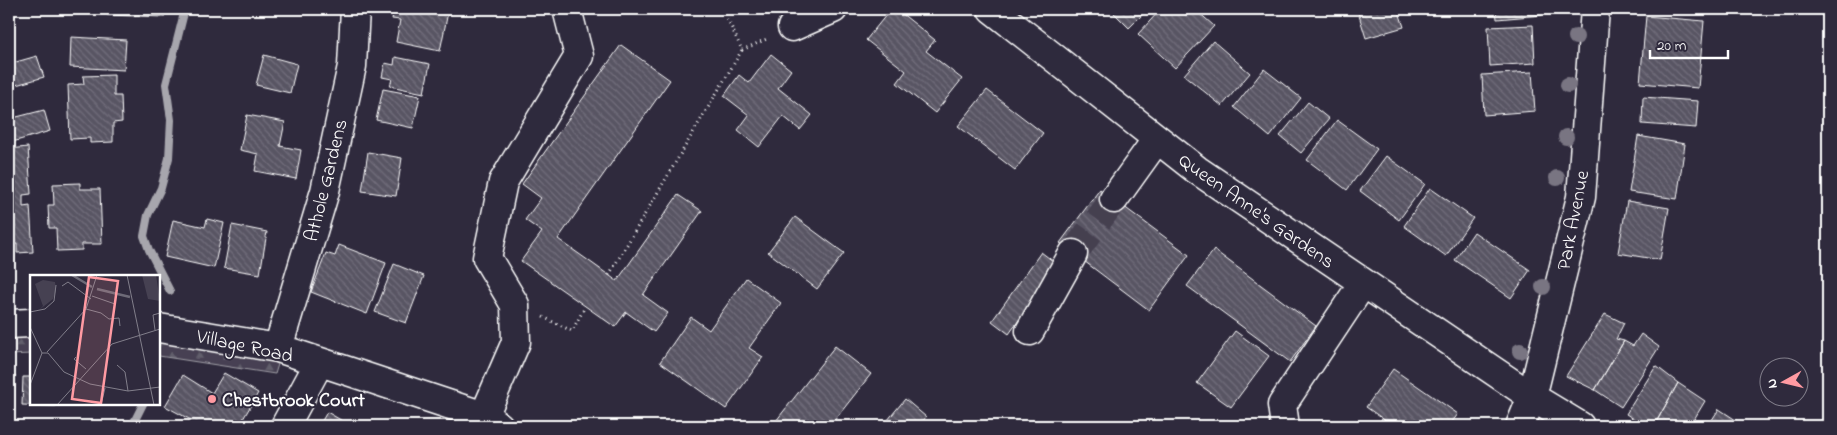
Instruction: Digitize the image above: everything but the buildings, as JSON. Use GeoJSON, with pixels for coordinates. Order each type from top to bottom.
{"type":"FeatureCollection","features":[{"type":"Feature","properties":{"kind":"street","name":"Athole Gardens"},"geometry":{"type":"LineString","coordinates":[[278,348],[325,192],[352,66],[355,9]]}},
{"type":"Feature","properties":{"kind":"street"},"geometry":{"type":"LineString","coordinates":[[492,421],[516,342],[515,305],[487,258],[503,182],[579,56],[568,9]]}},
{"type":"Feature","properties":{"kind":"street"},"geometry":{"type":"LineString","coordinates":[[792,27],[833,9]]}},
{"type":"Feature","properties":{"kind":"street","name":"Queen Anne's Gardens"},"geometry":{"type":"LineString","coordinates":[[992,9],[1197,170],[1532,397],[1580,426]]}},
{"type":"Feature","properties":{"kind":"street","name":"Park Avenue"},"geometry":{"type":"LineString","coordinates":[[1520,426],[1532,397],[1581,197],[1595,9]]}},
{"type":"Feature","properties":{"kind":"street"},"geometry":{"type":"LineString","coordinates":[[1114,199],[1157,139]]}},
{"type":"Feature","properties":{"kind":"street"},"geometry":{"type":"LineString","coordinates":[[1030,331],[1073,254]]}},
{"type":"Feature","properties":{"kind":"street"},"geometry":{"type":"LineString","coordinates":[[1285,426],[1282,405],[1363,283]]}},
{"type":"Feature","properties":{"kind":"street"},"geometry":{"type":"LineString","coordinates":[[9,324],[30,323]]}},
{"type":"Feature","properties":{"kind":"street","name":"Village Road"},"geometry":{"type":"LineString","coordinates":[[160,328],[278,348],[320,364],[492,421]]}},
{"type":"Feature","properties":{"kind":"street"},"geometry":{"type":"LineString","coordinates":[[285,426],[320,364]]}},
{"type":"Feature","properties":{"kind":"path"},"geometry":{"type":"LineString","coordinates":[[609,275],[742,50],[723,9]]}},
{"type":"Feature","properties":{"kind":"path"},"geometry":{"type":"LineString","coordinates":[[515,305],[572,331],[586,307]]}},
{"type":"Feature","properties":{"kind":"green space"},"geometry":{"type":"Polygon","coordinates":[[[9,336],[30,336],[30,354],[9,355],[9,336]]]}},
{"type":"Feature","properties":{"kind":"green space"},"geometry":{"type":"Polygon","coordinates":[[[160,340],[279,361],[275,374],[160,356],[160,340]]]}},
{"type":"Feature","properties":{"kind":"waterway"},"geometry":{"type":"LineString","coordinates":[[170,291],[144,236],[148,215],[161,188],[169,158],[171,120],[166,84],[185,9]]}},
{"type":"Feature","properties":{"kind":"waterway"},"geometry":{"type":"LineString","coordinates":[[132,426],[142,405]]}},
{"type":"Feature","properties":{"kind":"tunnel"},"geometry":{"type":"LineString","coordinates":[[1073,254],[1114,199]]}},
{"type":"Feature","properties":{"kind":"place","name":"Chestbrook Court"},"geometry":{"type":"Point","coordinates":[212,399]}}]}
